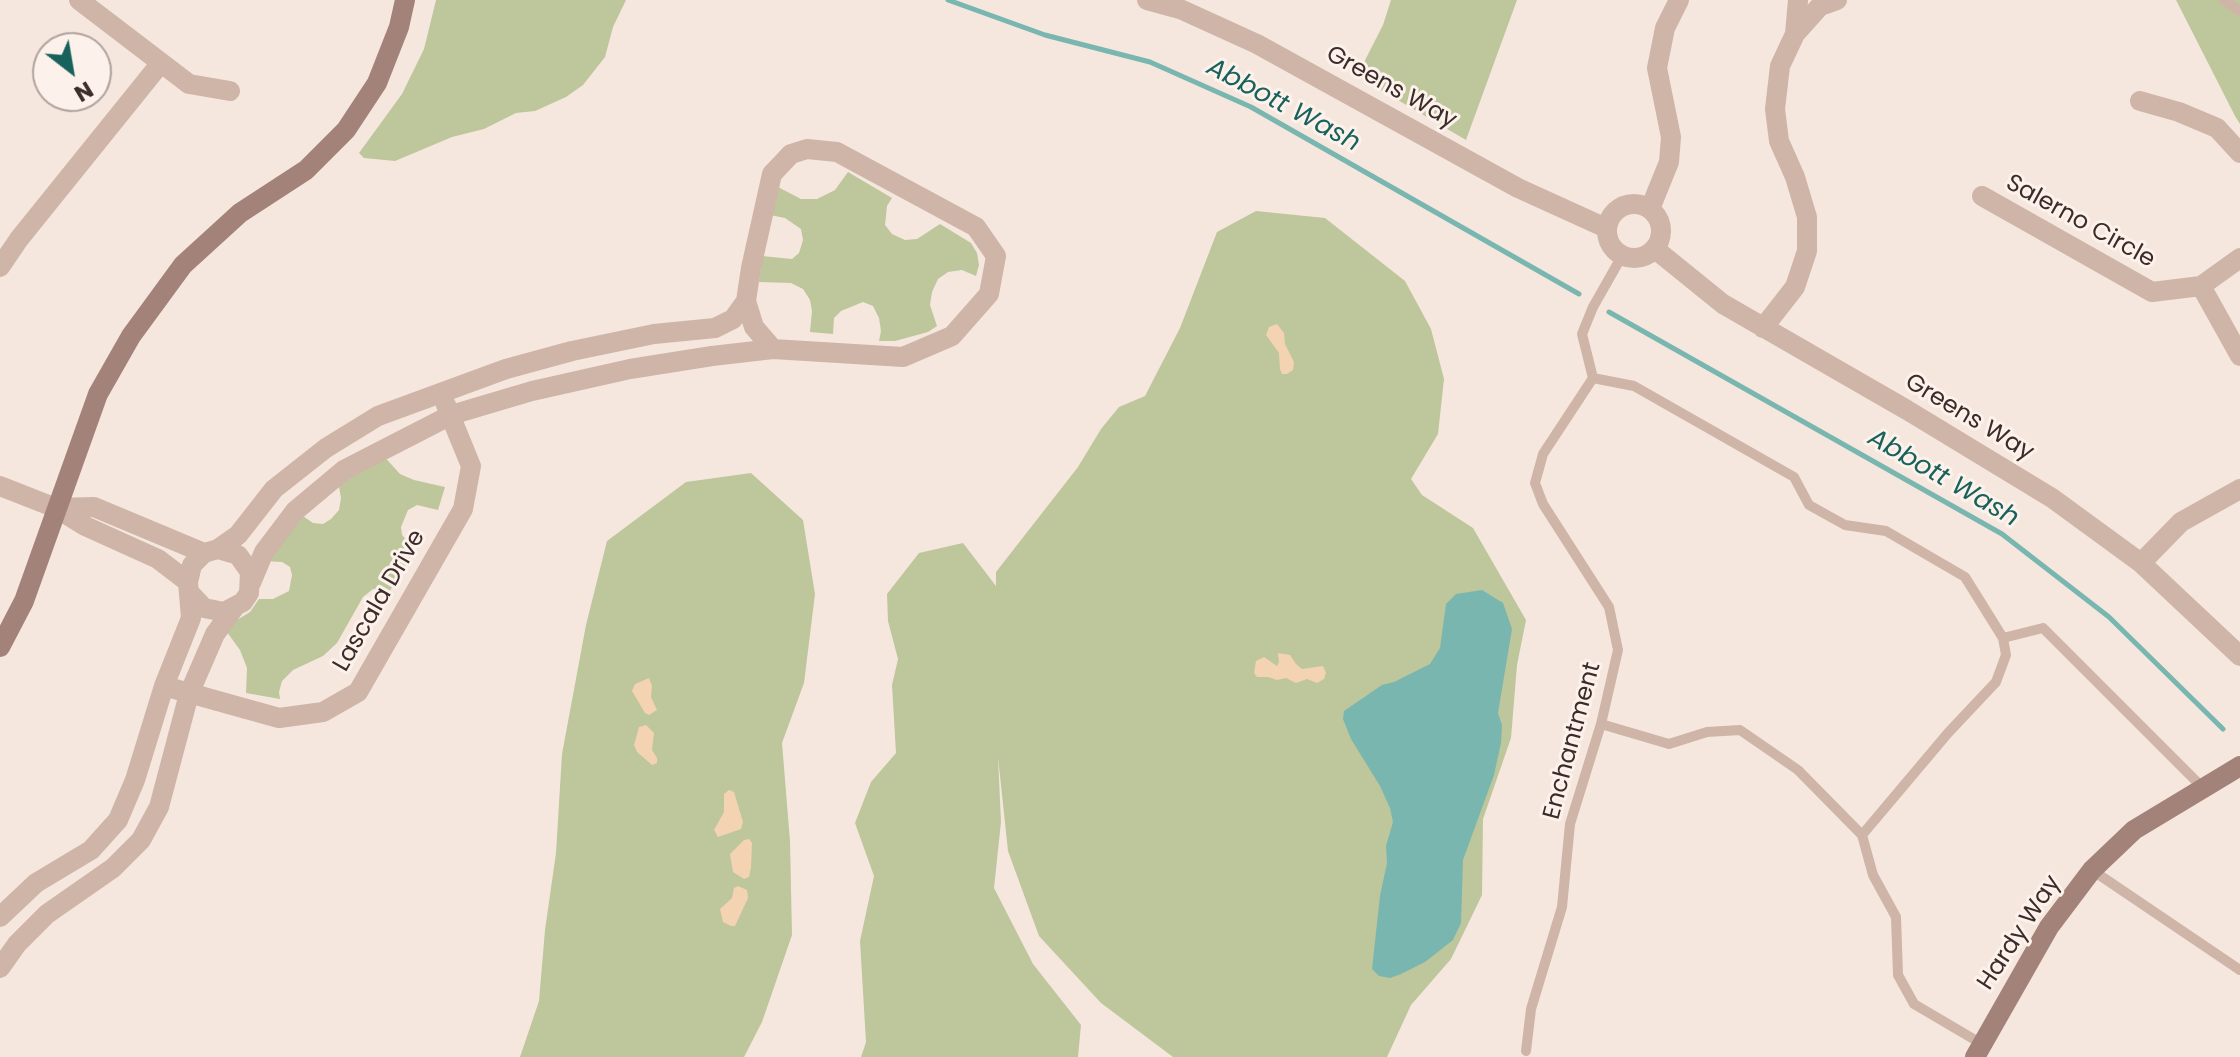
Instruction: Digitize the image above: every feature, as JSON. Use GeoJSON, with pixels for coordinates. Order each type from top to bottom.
{"type":"FeatureCollection","features":[{"type":"Feature","properties":{"kind":"street"},"geometry":{"type":"LineString","coordinates":[[79,0],[189,84],[230,91]]}},
{"type":"Feature","properties":{"kind":"street"},"geometry":{"type":"LineString","coordinates":[[0,647],[24,601],[98,394],[131,336],[183,265],[240,213],[306,170],[346,130],[377,83],[399,27],[405,0]]}},
{"type":"Feature","properties":{"kind":"street","name":"Greens Way"},"geometry":{"type":"LineString","coordinates":[[1147,0],[1180,9],[1257,44],[1518,188],[1556,208],[1606,228]]}},
{"type":"Feature","properties":{"kind":"street"},"geometry":{"type":"LineString","coordinates":[[1650,209],[1669,162],[1671,137],[1657,68],[1665,28],[1679,0]]}},
{"type":"Feature","properties":{"kind":"street"},"geometry":{"type":"LineString","coordinates":[[1795,34],[1798,0]]}},
{"type":"Feature","properties":{"kind":"street"},"geometry":{"type":"LineString","coordinates":[[1763,328],[1795,287],[1807,251],[1807,217],[1795,177],[1779,141],[1775,109],[1780,66],[1795,34],[1820,6],[1837,0]]}},
{"type":"Feature","properties":{"kind":"street"},"geometry":{"type":"LineString","coordinates":[[0,267],[19,239],[160,64]]}},
{"type":"Feature","properties":{"kind":"street"},"geometry":{"type":"LineString","coordinates":[[2140,101],[2179,112],[2217,128],[2240,153]]}},
{"type":"Feature","properties":{"kind":"street"},"geometry":{"type":"LineString","coordinates":[[0,968],[17,944],[47,914],[113,868],[141,840],[159,807],[189,694],[215,634],[249,593],[264,552],[295,511],[344,470],[451,415],[532,391],[630,369],[773,349],[903,357],[952,336],[989,294],[996,256],[976,227],[837,152],[807,149],[791,154],[772,174],[746,301],[754,327],[773,349]]}},
{"type":"Feature","properties":{"kind":"street","name":"Salerno Circle"},"geometry":{"type":"LineString","coordinates":[[1982,196],[2152,292],[2201,286]]}},
{"type":"Feature","properties":{"kind":"street"},"geometry":{"type":"LineString","coordinates":[[1635,203],[1650,209],[1657,215],[1661,232],[1655,249],[1640,258],[1622,256],[1610,244],[1606,228],[1613,213],[1627,204],[1635,203]]}},
{"type":"Feature","properties":{"kind":"street","name":"Greens Way"},"geometry":{"type":"LineString","coordinates":[[1655,249],[1723,304],[2052,498],[2141,563],[2240,656]]}},
{"type":"Feature","properties":{"kind":"street"},"geometry":{"type":"LineString","coordinates":[[2240,258],[2201,286],[2240,356]]}},
{"type":"Feature","properties":{"kind":"street"},"geometry":{"type":"LineString","coordinates":[[0,917],[36,883],[91,850],[118,820],[191,618],[189,587],[192,565],[238,535],[274,489],[326,448],[378,416],[440,392],[572,351],[654,334],[715,328],[733,319],[746,301]]}},
{"type":"Feature","properties":{"kind":"street","name":"Lascala Drive"},"geometry":{"type":"LineString","coordinates":[[164,686],[279,718],[323,712],[358,692],[463,509],[471,466],[440,392]]}},
{"type":"Feature","properties":{"kind":"street"},"geometry":{"type":"LineString","coordinates":[[0,486],[56,508],[85,526],[158,559],[189,587],[204,608],[214,612],[234,608]]}},
{"type":"Feature","properties":{"kind":"street"},"geometry":{"type":"LineString","coordinates":[[2141,563],[2181,522],[2240,489]]}},
{"type":"Feature","properties":{"kind":"street"},"geometry":{"type":"LineString","coordinates":[[56,508],[94,507],[211,551],[238,555],[245,563],[251,583]]}},
{"type":"Feature","properties":{"kind":"street","name":"Hardy Way"},"geometry":{"type":"LineString","coordinates":[[1978,1050],[2049,927],[2092,870],[2134,830],[2240,766]]}},
{"type":"Feature","properties":{"kind":"lane"},"geometry":{"type":"LineString","coordinates":[[2224,0],[2240,11]]}},
{"type":"Feature","properties":{"kind":"lane"},"geometry":{"type":"LineString","coordinates":[[1622,256],[1593,307],[1582,334],[1593,378],[1634,386],[1794,477],[1809,505],[1845,525],[1886,531],[1965,577],[2003,638],[2006,655],[1996,682],[1948,733],[1862,835]]}},
{"type":"Feature","properties":{"kind":"lane","name":"Enchantment"},"geometry":{"type":"LineString","coordinates":[[1526,1051],[1531,1009],[1562,907],[1570,824],[1601,724],[1618,650],[1609,607],[1543,504],[1535,483],[1543,454],[1593,378]]}},
{"type":"Feature","properties":{"kind":"lane"},"geometry":{"type":"LineString","coordinates":[[2003,638],[2043,628],[2203,788]]}},
{"type":"Feature","properties":{"kind":"lane"},"geometry":{"type":"LineString","coordinates":[[1601,724],[1669,744],[1707,732],[1740,730],[1798,770],[1862,835],[1873,875],[1896,917],[1898,975],[1914,1004],[1978,1050]]}},
{"type":"Feature","properties":{"kind":"lane"},"geometry":{"type":"LineString","coordinates":[[2092,870],[2240,970]]}},
{"type":"Feature","properties":{"kind":"green space"},"geometry":{"type":"Polygon","coordinates":[[[436,0],[626,0],[613,27],[605,57],[583,85],[566,97],[535,111],[516,113],[484,129],[452,137],[395,161],[364,158],[359,153],[402,94],[424,49],[436,0]]]}},
{"type":"Feature","properties":{"kind":"green space"},"geometry":{"type":"Polygon","coordinates":[[[1391,0],[1517,0],[1466,140],[1357,76],[1383,25],[1391,0]]]}},
{"type":"Feature","properties":{"kind":"green space"},"geometry":{"type":"Polygon","coordinates":[[[2176,0],[2240,0],[2240,124],[2235,116],[2176,0]]]}},
{"type":"Feature","properties":{"kind":"green space"},"geometry":{"type":"Polygon","coordinates":[[[848,172],[892,198],[887,206],[885,225],[892,234],[905,240],[917,239],[940,224],[971,243],[977,253],[979,265],[976,276],[962,270],[948,272],[938,279],[930,305],[937,326],[928,332],[895,341],[879,341],[879,318],[873,306],[863,302],[841,311],[834,318],[833,334],[810,332],[812,311],[803,289],[791,283],[759,282],[762,256],[792,259],[799,253],[803,240],[801,229],[785,218],[770,215],[778,187],[801,199],[817,199],[835,190],[848,172]]]}},
{"type":"Feature","properties":{"kind":"green space"},"geometry":{"type":"Polygon","coordinates":[[[1256,211],[1325,218],[1405,281],[1431,329],[1444,379],[1438,434],[1411,479],[1422,495],[1473,528],[1526,620],[1517,665],[1511,738],[1483,819],[1482,895],[1451,959],[1411,1005],[1387,1057],[1173,1057],[1101,1003],[1039,936],[1008,851],[998,757],[1001,822],[994,888],[1033,964],[1081,1025],[1078,1057],[861,1057],[866,1042],[860,941],[874,876],[855,823],[871,782],[896,753],[892,685],[898,659],[888,621],[887,594],[919,553],[963,543],[996,586],[996,572],[1078,467],[1101,429],[1119,407],[1145,396],[1180,328],[1217,232],[1256,211]]]}},
{"type":"Feature","properties":{"kind":"green space"},"geometry":{"type":"Polygon","coordinates":[[[381,453],[400,474],[445,487],[438,510],[417,505],[408,510],[401,527],[402,535],[415,550],[388,594],[381,589],[373,589],[363,597],[337,643],[323,656],[293,670],[282,681],[280,699],[246,693],[247,668],[240,650],[224,628],[250,612],[259,599],[273,599],[289,591],[290,567],[282,562],[265,561],[300,514],[313,523],[323,524],[331,519],[339,510],[341,498],[338,481],[381,453]]]}},
{"type":"Feature","properties":{"kind":"green space"},"geometry":{"type":"Polygon","coordinates":[[[751,473],[803,520],[815,594],[804,683],[782,743],[790,841],[792,935],[762,1022],[744,1057],[520,1057],[539,1001],[556,853],[562,754],[586,625],[607,541],[686,482],[751,473]]]}},
{"type":"Feature","properties":{"kind":"sand"},"geometry":{"type":"Polygon","coordinates":[[[1277,324],[1284,333],[1285,344],[1294,362],[1293,370],[1287,374],[1282,374],[1279,353],[1266,335],[1269,327],[1277,324]]]}},
{"type":"Feature","properties":{"kind":"sand"},"geometry":{"type":"Polygon","coordinates":[[[1278,653],[1290,655],[1302,669],[1323,666],[1326,673],[1324,679],[1317,683],[1307,679],[1296,683],[1286,678],[1257,677],[1254,673],[1256,661],[1264,657],[1277,666],[1278,653]]]}},
{"type":"Feature","properties":{"kind":"sand"},"geometry":{"type":"Polygon","coordinates":[[[649,678],[651,697],[657,710],[649,715],[632,691],[635,684],[649,678]]]}},
{"type":"Feature","properties":{"kind":"sand"},"geometry":{"type":"Polygon","coordinates":[[[646,725],[654,733],[652,750],[657,763],[652,765],[637,752],[634,745],[639,727],[646,725]]]}},
{"type":"Feature","properties":{"kind":"sand"},"geometry":{"type":"Polygon","coordinates":[[[729,790],[734,792],[743,822],[741,829],[718,837],[714,830],[724,812],[724,794],[729,790]]]}},
{"type":"Feature","properties":{"kind":"sand"},"geometry":{"type":"Polygon","coordinates":[[[749,839],[752,843],[751,868],[749,877],[744,879],[733,872],[730,854],[749,839]]]}},
{"type":"Feature","properties":{"kind":"sand"},"geometry":{"type":"Polygon","coordinates":[[[738,886],[747,890],[748,898],[735,926],[731,926],[723,922],[720,909],[732,898],[734,888],[738,886]]]}},
{"type":"Feature","properties":{"kind":"water"},"geometry":{"type":"Polygon","coordinates":[[[1482,590],[1503,603],[1512,629],[1498,713],[1502,725],[1501,743],[1494,775],[1463,860],[1461,923],[1453,940],[1425,962],[1390,978],[1379,976],[1372,969],[1387,863],[1386,846],[1393,822],[1380,786],[1351,739],[1343,719],[1344,711],[1382,685],[1430,664],[1440,648],[1446,604],[1456,594],[1482,590]]]}},
{"type":"Feature","properties":{"kind":"waterway","name":"Abbott Wash"},"geometry":{"type":"LineString","coordinates":[[948,0],[1045,35],[1150,62],[1251,107],[1579,294]]}},
{"type":"Feature","properties":{"kind":"waterway","name":"Abbott Wash"},"geometry":{"type":"LineString","coordinates":[[1609,312],[2002,534],[2109,617],[2223,729]]}}]}
